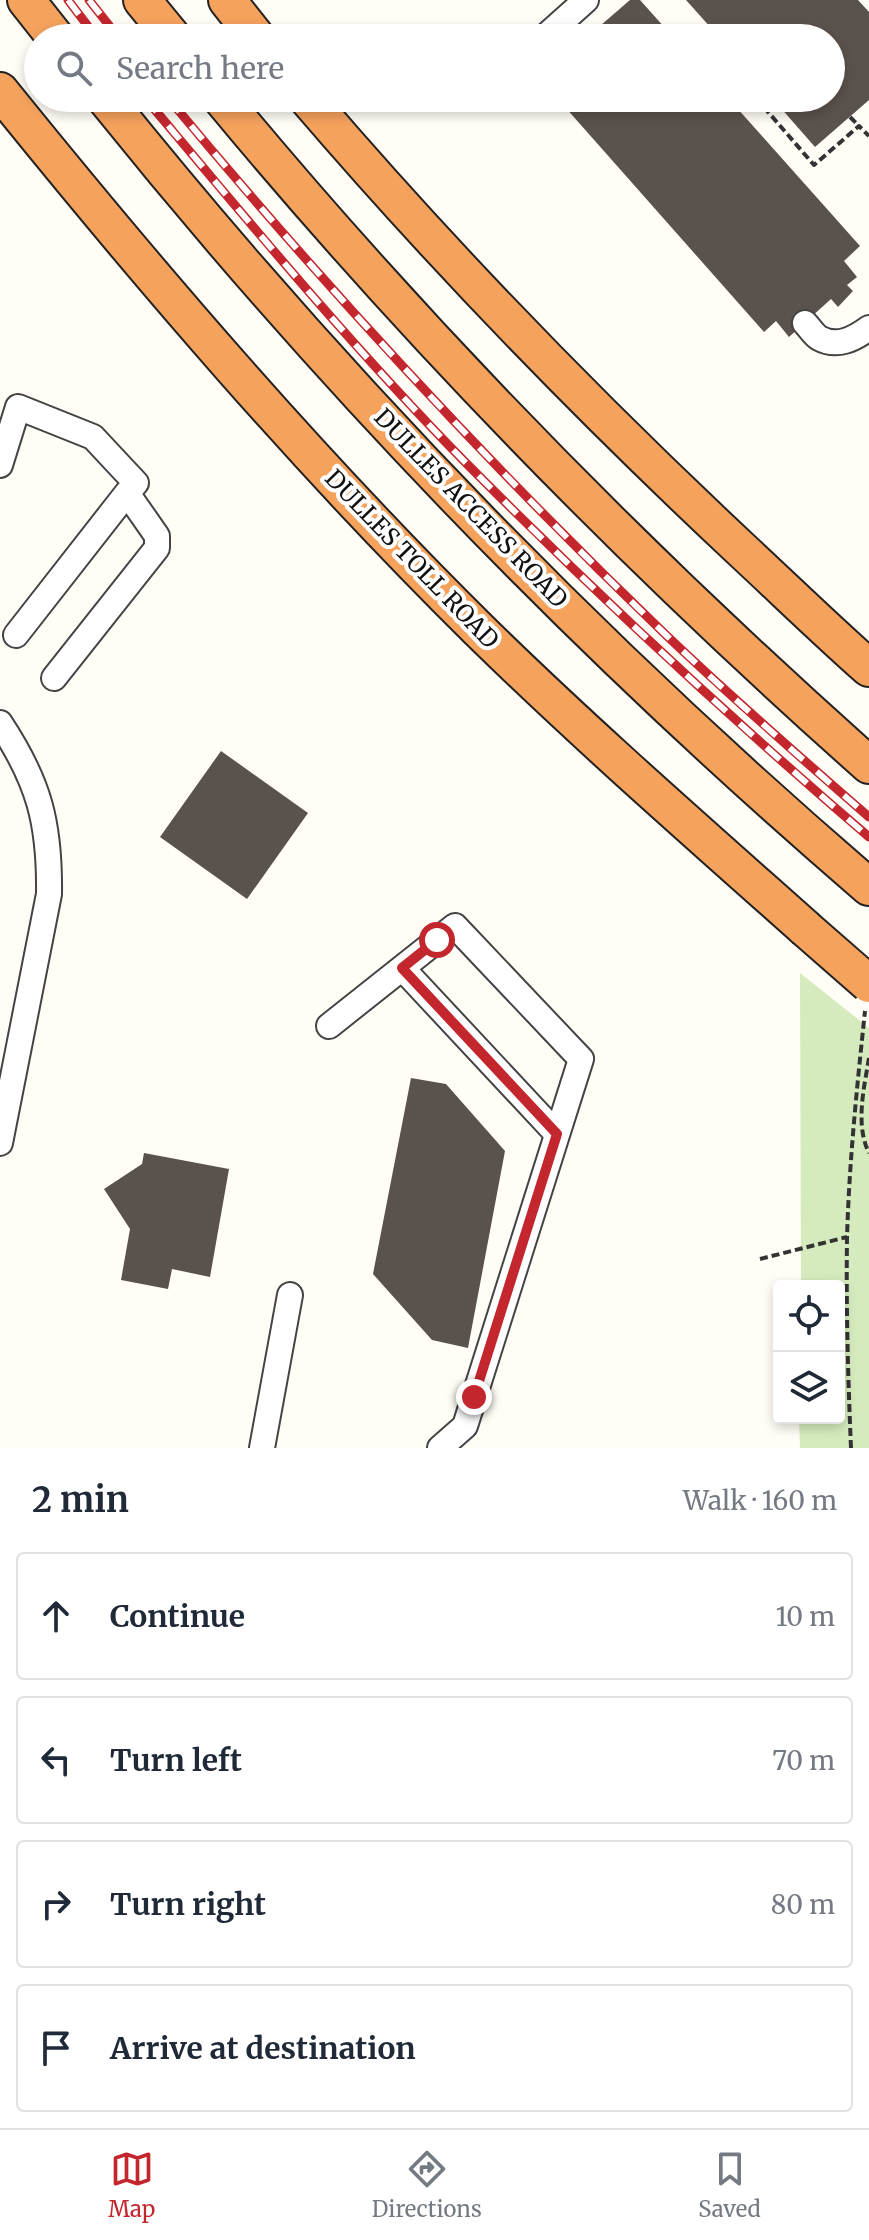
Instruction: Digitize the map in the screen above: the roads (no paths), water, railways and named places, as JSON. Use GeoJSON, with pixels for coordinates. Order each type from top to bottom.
{"type":"FeatureCollection","features":[{"type":"Feature","properties":{"kind":"highway"},"geometry":{"type":"LineString","coordinates":[[26,0],[45,24]]}},
{"type":"Feature","properties":{"kind":"highway"},"geometry":{"type":"LineString","coordinates":[[142,0],[162,24]]}},
{"type":"Feature","properties":{"kind":"highway"},"geometry":{"type":"LineString","coordinates":[[227,0],[246,24]]}},
{"type":"Feature","properties":{"kind":"highway","name":"DULLES TOLL ROAD"},"geometry":{"type":"LineString","coordinates":[[0,91],[227,361],[404,553],[562,709],[805,928],[868,994]]}},
{"type":"Feature","properties":{"kind":"highway","name":"DULLES ACCESS ROAD"},"geometry":{"type":"LineString","coordinates":[[117,112],[250,272],[366,402],[511,552],[715,750],[869,887]]}},
{"type":"Feature","properties":{"kind":"highway"},"geometry":{"type":"LineString","coordinates":[[233,112],[433,340],[561,474],[694,604],[869,765]]}},
{"type":"Feature","properties":{"kind":"highway"},"geometry":{"type":"LineString","coordinates":[[319,112],[394,199],[549,363],[647,461],[858,658]]}},
{"type":"Feature","properties":{"kind":"street"},"geometry":{"type":"LineString","coordinates":[[559,24],[586,0]]}},
{"type":"Feature","properties":{"kind":"street"},"geometry":{"type":"LineString","coordinates":[[805,323],[818,338],[840,343],[854,339],[869,328]]}},
{"type":"Feature","properties":{"kind":"street"},"geometry":{"type":"LineString","coordinates":[[0,465],[18,407],[93,437],[136,483],[16,635]]}},
{"type":"Feature","properties":{"kind":"street"},"geometry":{"type":"LineString","coordinates":[[54,678],[157,548],[157,536],[127,493]]}},
{"type":"Feature","properties":{"kind":"street"},"geometry":{"type":"LineString","coordinates":[[0,723],[35,785],[45,820],[50,855],[49,894],[0,1143]]}},
{"type":"Feature","properties":{"kind":"street"},"geometry":{"type":"LineString","coordinates":[[329,1026],[455,926],[581,1059],[465,1426],[440,1448]]}},
{"type":"Feature","properties":{"kind":"street"},"geometry":{"type":"LineString","coordinates":[[402,968],[557,1134]]}},
{"type":"Feature","properties":{"kind":"street"},"geometry":{"type":"LineString","coordinates":[[262,1448],[290,1295]]}},
{"type":"Feature","properties":{"kind":"railway"},"geometry":{"type":"LineString","coordinates":[[68,0],[86,24]]}},
{"type":"Feature","properties":{"kind":"railway"},"geometry":{"type":"LineString","coordinates":[[89,0],[108,24]]}},
{"type":"Feature","properties":{"kind":"railway"},"geometry":{"type":"LineString","coordinates":[[157,112],[342,329],[465,462],[663,654],[869,837]]}},
{"type":"Feature","properties":{"kind":"railway"},"geometry":{"type":"LineString","coordinates":[[180,112],[348,306],[536,506],[691,658],[869,817]]}}]}
